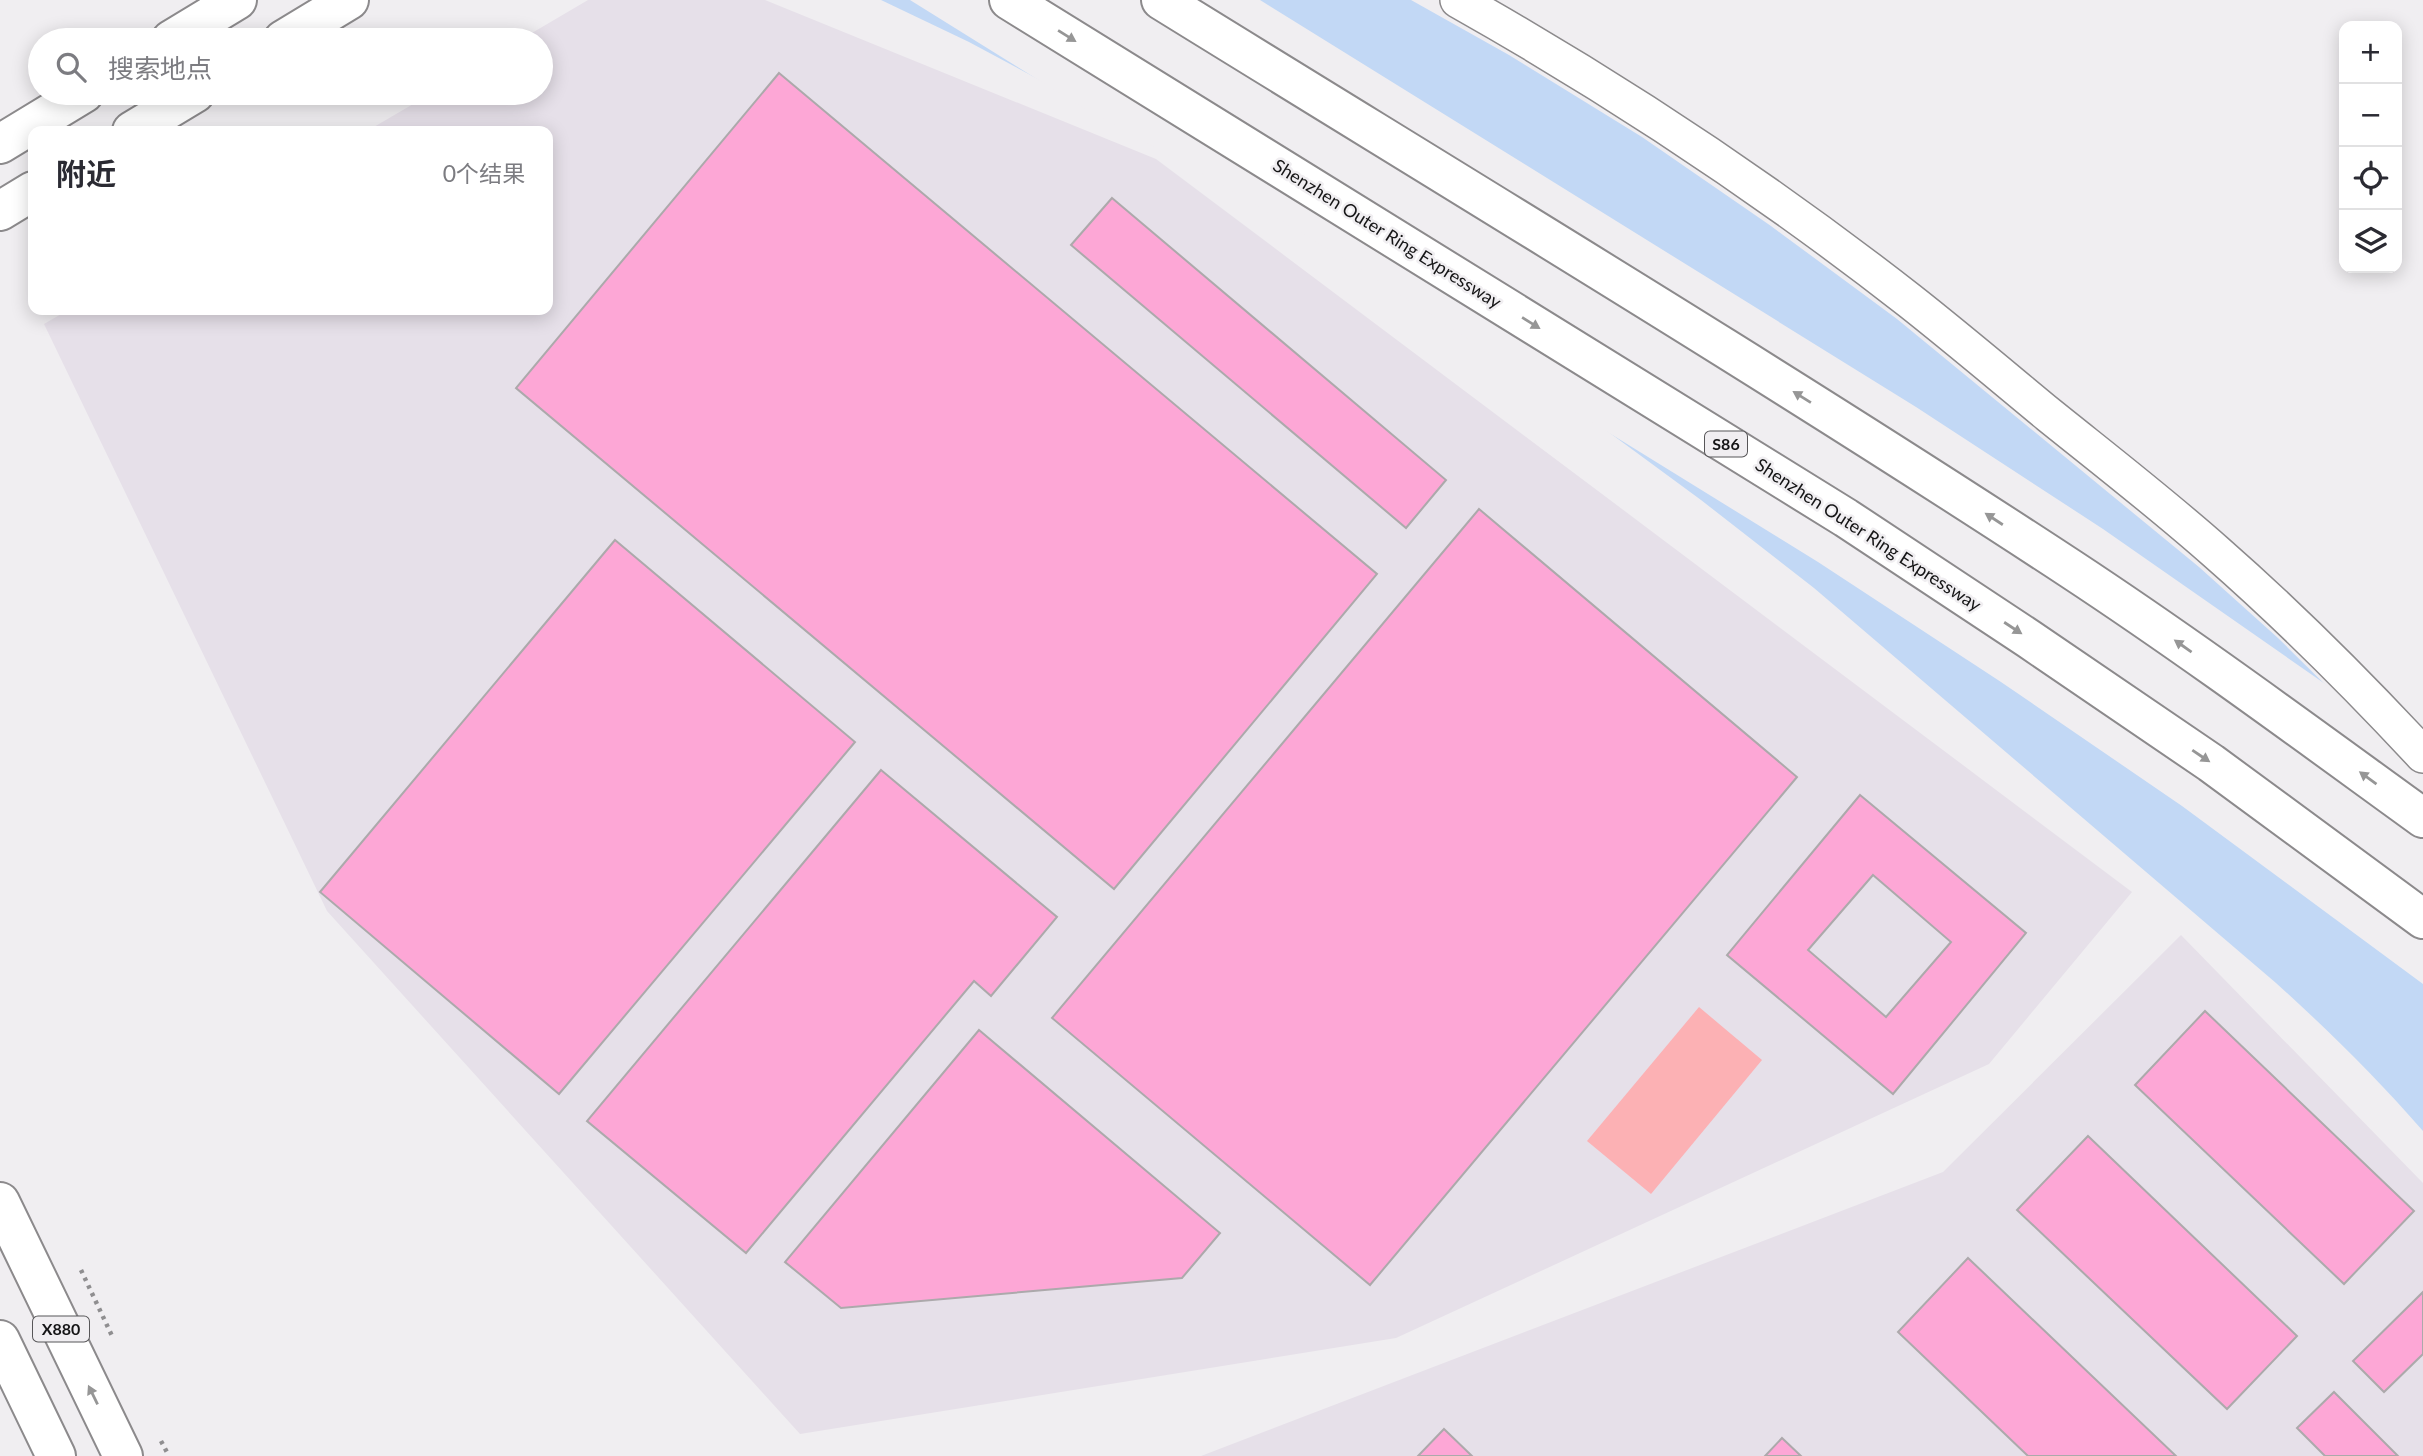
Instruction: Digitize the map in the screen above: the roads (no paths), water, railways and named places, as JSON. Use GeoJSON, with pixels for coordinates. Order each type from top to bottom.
{"type":"FeatureCollection","features":[{"type":"Feature","properties":{"kind":"main road"},"geometry":{"type":"LineString","coordinates":[[191,28],[237,0]]}},
{"type":"Feature","properties":{"kind":"main road"},"geometry":{"type":"LineString","coordinates":[[303,28],[349,0]]}},
{"type":"Feature","properties":{"kind":"main road","name":"Shenzhen Outer Ring Expressway"},"geometry":{"type":"LineString","coordinates":[[1009,0],[1846,518],[2211,763],[2423,919]]}},
{"type":"Feature","properties":{"kind":"main road"},"geometry":{"type":"LineString","coordinates":[[1161,0],[1900,458],[2143,619],[2423,818]]}},
{"type":"Feature","properties":{"kind":"main road"},"geometry":{"type":"LineString","coordinates":[[30,126],[64,105]]}},
{"type":"Feature","properties":{"kind":"main road"},"geometry":{"type":"LineString","coordinates":[[140,126],[175,105]]}},
{"type":"Feature","properties":{"kind":"main road"},"geometry":{"type":"LineString","coordinates":[[0,144],[28,127]]}},
{"type":"Feature","properties":{"kind":"main road"},"geometry":{"type":"LineString","coordinates":[[0,211],[28,194]]}},
{"type":"Feature","properties":{"kind":"main road","name":"X880"},"geometry":{"type":"LineString","coordinates":[[0,1202],[123,1456]]}},
{"type":"Feature","properties":{"kind":"main road"},"geometry":{"type":"LineString","coordinates":[[0,1340],[56,1456]]}},
{"type":"Feature","properties":{"kind":"street"},"geometry":{"type":"LineString","coordinates":[[1458,0],[1521,35],[1654,118],[1784,207],[1911,302],[2214,550],[2294,622],[2371,698],[2423,755]]}},
{"type":"Feature","properties":{"kind":"water"},"geometry":{"type":"Polygon","coordinates":[[[881,0],[1411,0],[1509,55],[1642,137],[1771,226],[1897,319],[2199,567],[2278,638],[2354,713],[2423,788],[2423,1131],[2352,1055],[2276,983],[1814,588],[1584,414],[1345,255],[1096,110],[969,42],[881,0]]]}}]}
